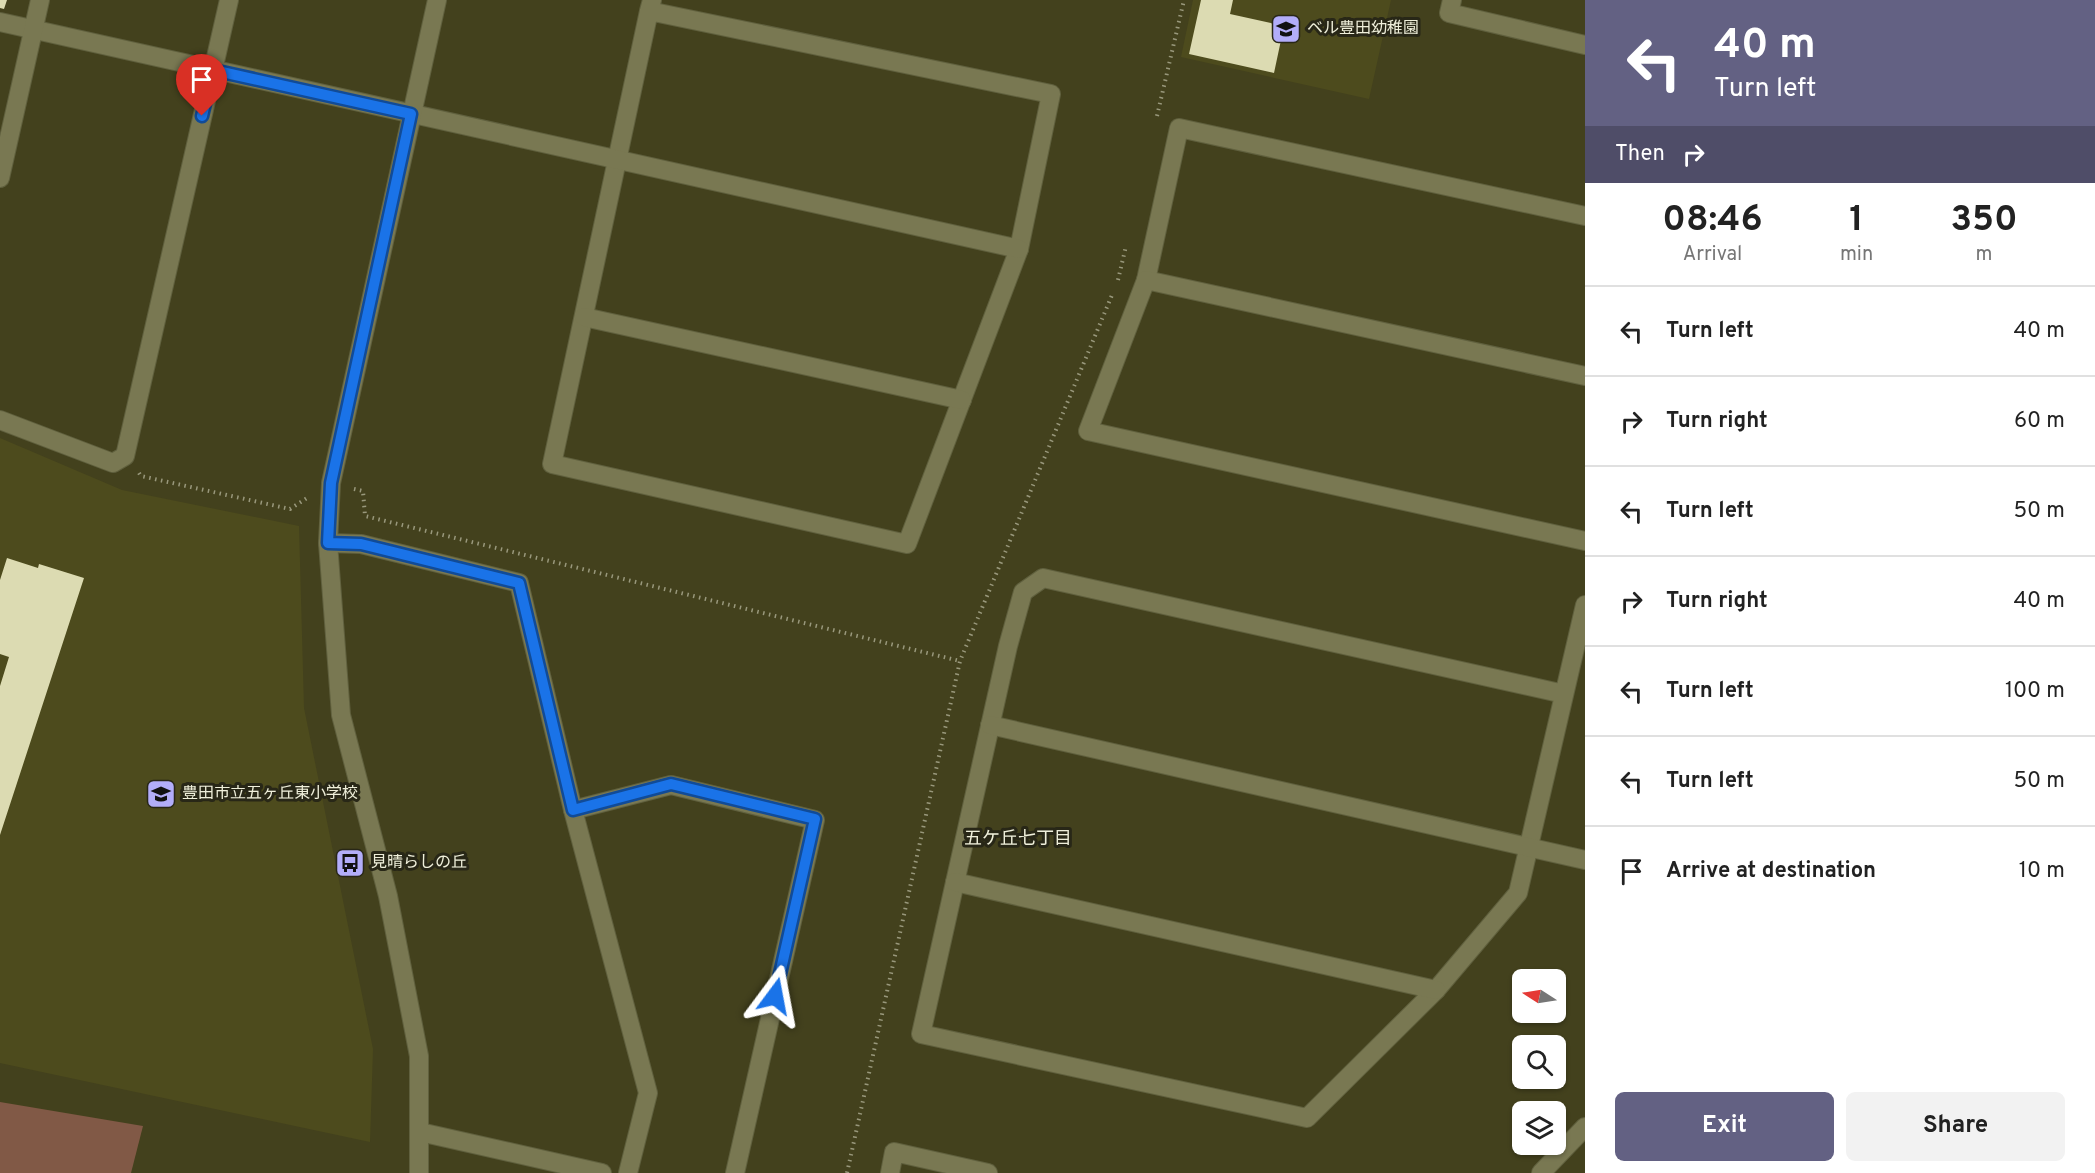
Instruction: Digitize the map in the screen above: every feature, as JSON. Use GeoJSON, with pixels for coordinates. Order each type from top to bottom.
{"type":"FeatureCollection","features":[{"type":"Feature","properties":{"kind":"street"},"geometry":{"type":"LineString","coordinates":[[0,178],[40,0]]}},
{"type":"Feature","properties":{"kind":"street"},"geometry":{"type":"LineString","coordinates":[[0,420],[113,463],[125,456],[228,0]]}},
{"type":"Feature","properties":{"kind":"street"},"geometry":{"type":"LineString","coordinates":[[419,1173],[419,1056],[388,896],[341,715],[328,543],[331,483],[437,0]]}},
{"type":"Feature","properties":{"kind":"street"},"geometry":{"type":"LineString","coordinates":[[1452,0],[1449,13],[1585,45]]}},
{"type":"Feature","properties":{"kind":"street"},"geometry":{"type":"LineString","coordinates":[[650,5],[1051,94],[1019,249],[907,544],[552,464],[650,5]]}},
{"type":"Feature","properties":{"kind":"street"},"geometry":{"type":"LineString","coordinates":[[0,22],[1019,249]]}},
{"type":"Feature","properties":{"kind":"street"},"geometry":{"type":"LineString","coordinates":[[1585,216],[1179,128],[1146,280],[1088,431],[1585,541]]}},
{"type":"Feature","properties":{"kind":"street"},"geometry":{"type":"LineString","coordinates":[[1146,280],[1585,376]]}},
{"type":"Feature","properties":{"kind":"street"},"geometry":{"type":"LineString","coordinates":[[584,317],[962,400]]}},
{"type":"Feature","properties":{"kind":"street"},"geometry":{"type":"LineString","coordinates":[[328,543],[361,544],[519,583],[573,810],[648,1093],[628,1173]]}},
{"type":"Feature","properties":{"kind":"street"},"geometry":{"type":"LineString","coordinates":[[1564,694],[1043,578],[1023,592],[990,725],[921,1034],[1307,1118],[1436,990],[1518,892],[1585,605]]}},
{"type":"Feature","properties":{"kind":"street"},"geometry":{"type":"LineString","coordinates":[[990,725],[1585,860]]}},
{"type":"Feature","properties":{"kind":"street"},"geometry":{"type":"LineString","coordinates":[[573,810],[671,784],[815,819],[735,1173]]}},
{"type":"Feature","properties":{"kind":"street"},"geometry":{"type":"LineString","coordinates":[[955,882],[1436,990]]}},
{"type":"Feature","properties":{"kind":"street"},"geometry":{"type":"LineString","coordinates":[[1541,1173],[1585,1127]]}},
{"type":"Feature","properties":{"kind":"street"},"geometry":{"type":"LineString","coordinates":[[420,1132],[550,1168],[602,1173]]}},
{"type":"Feature","properties":{"kind":"street"},"geometry":{"type":"LineString","coordinates":[[890,1173],[894,1152],[988,1173]]}},
{"type":"Feature","properties":{"kind":"path"},"geometry":{"type":"LineString","coordinates":[[847,1173],[960,661],[1119,279]]}},
{"type":"Feature","properties":{"kind":"path"},"geometry":{"type":"LineString","coordinates":[[125,456],[141,476],[290,508],[331,483],[363,491],[364,516],[960,661]]}},
{"type":"Feature","properties":{"kind":"shaded area","name":"ベル豊田幼稚園"},"geometry":{"type":"Polygon","coordinates":[[[1193,0],[1391,0],[1369,99],[1181,57],[1193,0]]]}},
{"type":"Feature","properties":{"kind":"shaded area","name":"豊田市立五ヶ丘東小学校"},"geometry":{"type":"Polygon","coordinates":[[[0,438],[122,490],[299,526],[304,708],[373,1049],[370,1142],[0,1063],[0,438]]]}},
{"type":"Feature","properties":{"kind":"shaded area"},"geometry":{"type":"Polygon","coordinates":[[[0,1102],[143,1126],[131,1173],[0,1173],[0,1102]]]}},
{"type":"Feature","properties":{"kind":"building"},"geometry":{"type":"Polygon","coordinates":[[[0,0],[7,0],[4,9],[0,8],[0,0]]]}},
{"type":"Feature","properties":{"kind":"building"},"geometry":{"type":"Polygon","coordinates":[[[1201,0],[1233,0],[1230,14],[1284,26],[1274,73],[1189,54],[1201,0]]]}},
{"type":"Feature","properties":{"kind":"building"},"geometry":{"type":"Polygon","coordinates":[[[7,558],[38,568],[39,564],[84,578],[0,835],[0,686],[9,657],[0,654],[0,580],[7,558]]]}},
{"type":"Feature","properties":{"kind":"place","name":"ベル豊田幼稚園"},"geometry":{"type":"Point","coordinates":[1286,29]}},
{"type":"Feature","properties":{"kind":"place","name":"豊田市立五ヶ丘東小学校"},"geometry":{"type":"Point","coordinates":[161,794]}},
{"type":"Feature","properties":{"kind":"place","name":"見晴らしの丘"},"geometry":{"type":"Point","coordinates":[350,863]}},
{"type":"Feature","properties":{"kind":"district","name":"五ケ丘七丁目"},"geometry":{"type":"Point","coordinates":[1018,839]}},
{"type":"Feature","properties":{"kind":"route"},"geometry":{"type":"LineString","coordinates":[[202,116],[213,70],[411,114],[331,483],[328,543],[361,544],[519,583],[573,810],[671,784],[815,819],[775,996]]}}]}
